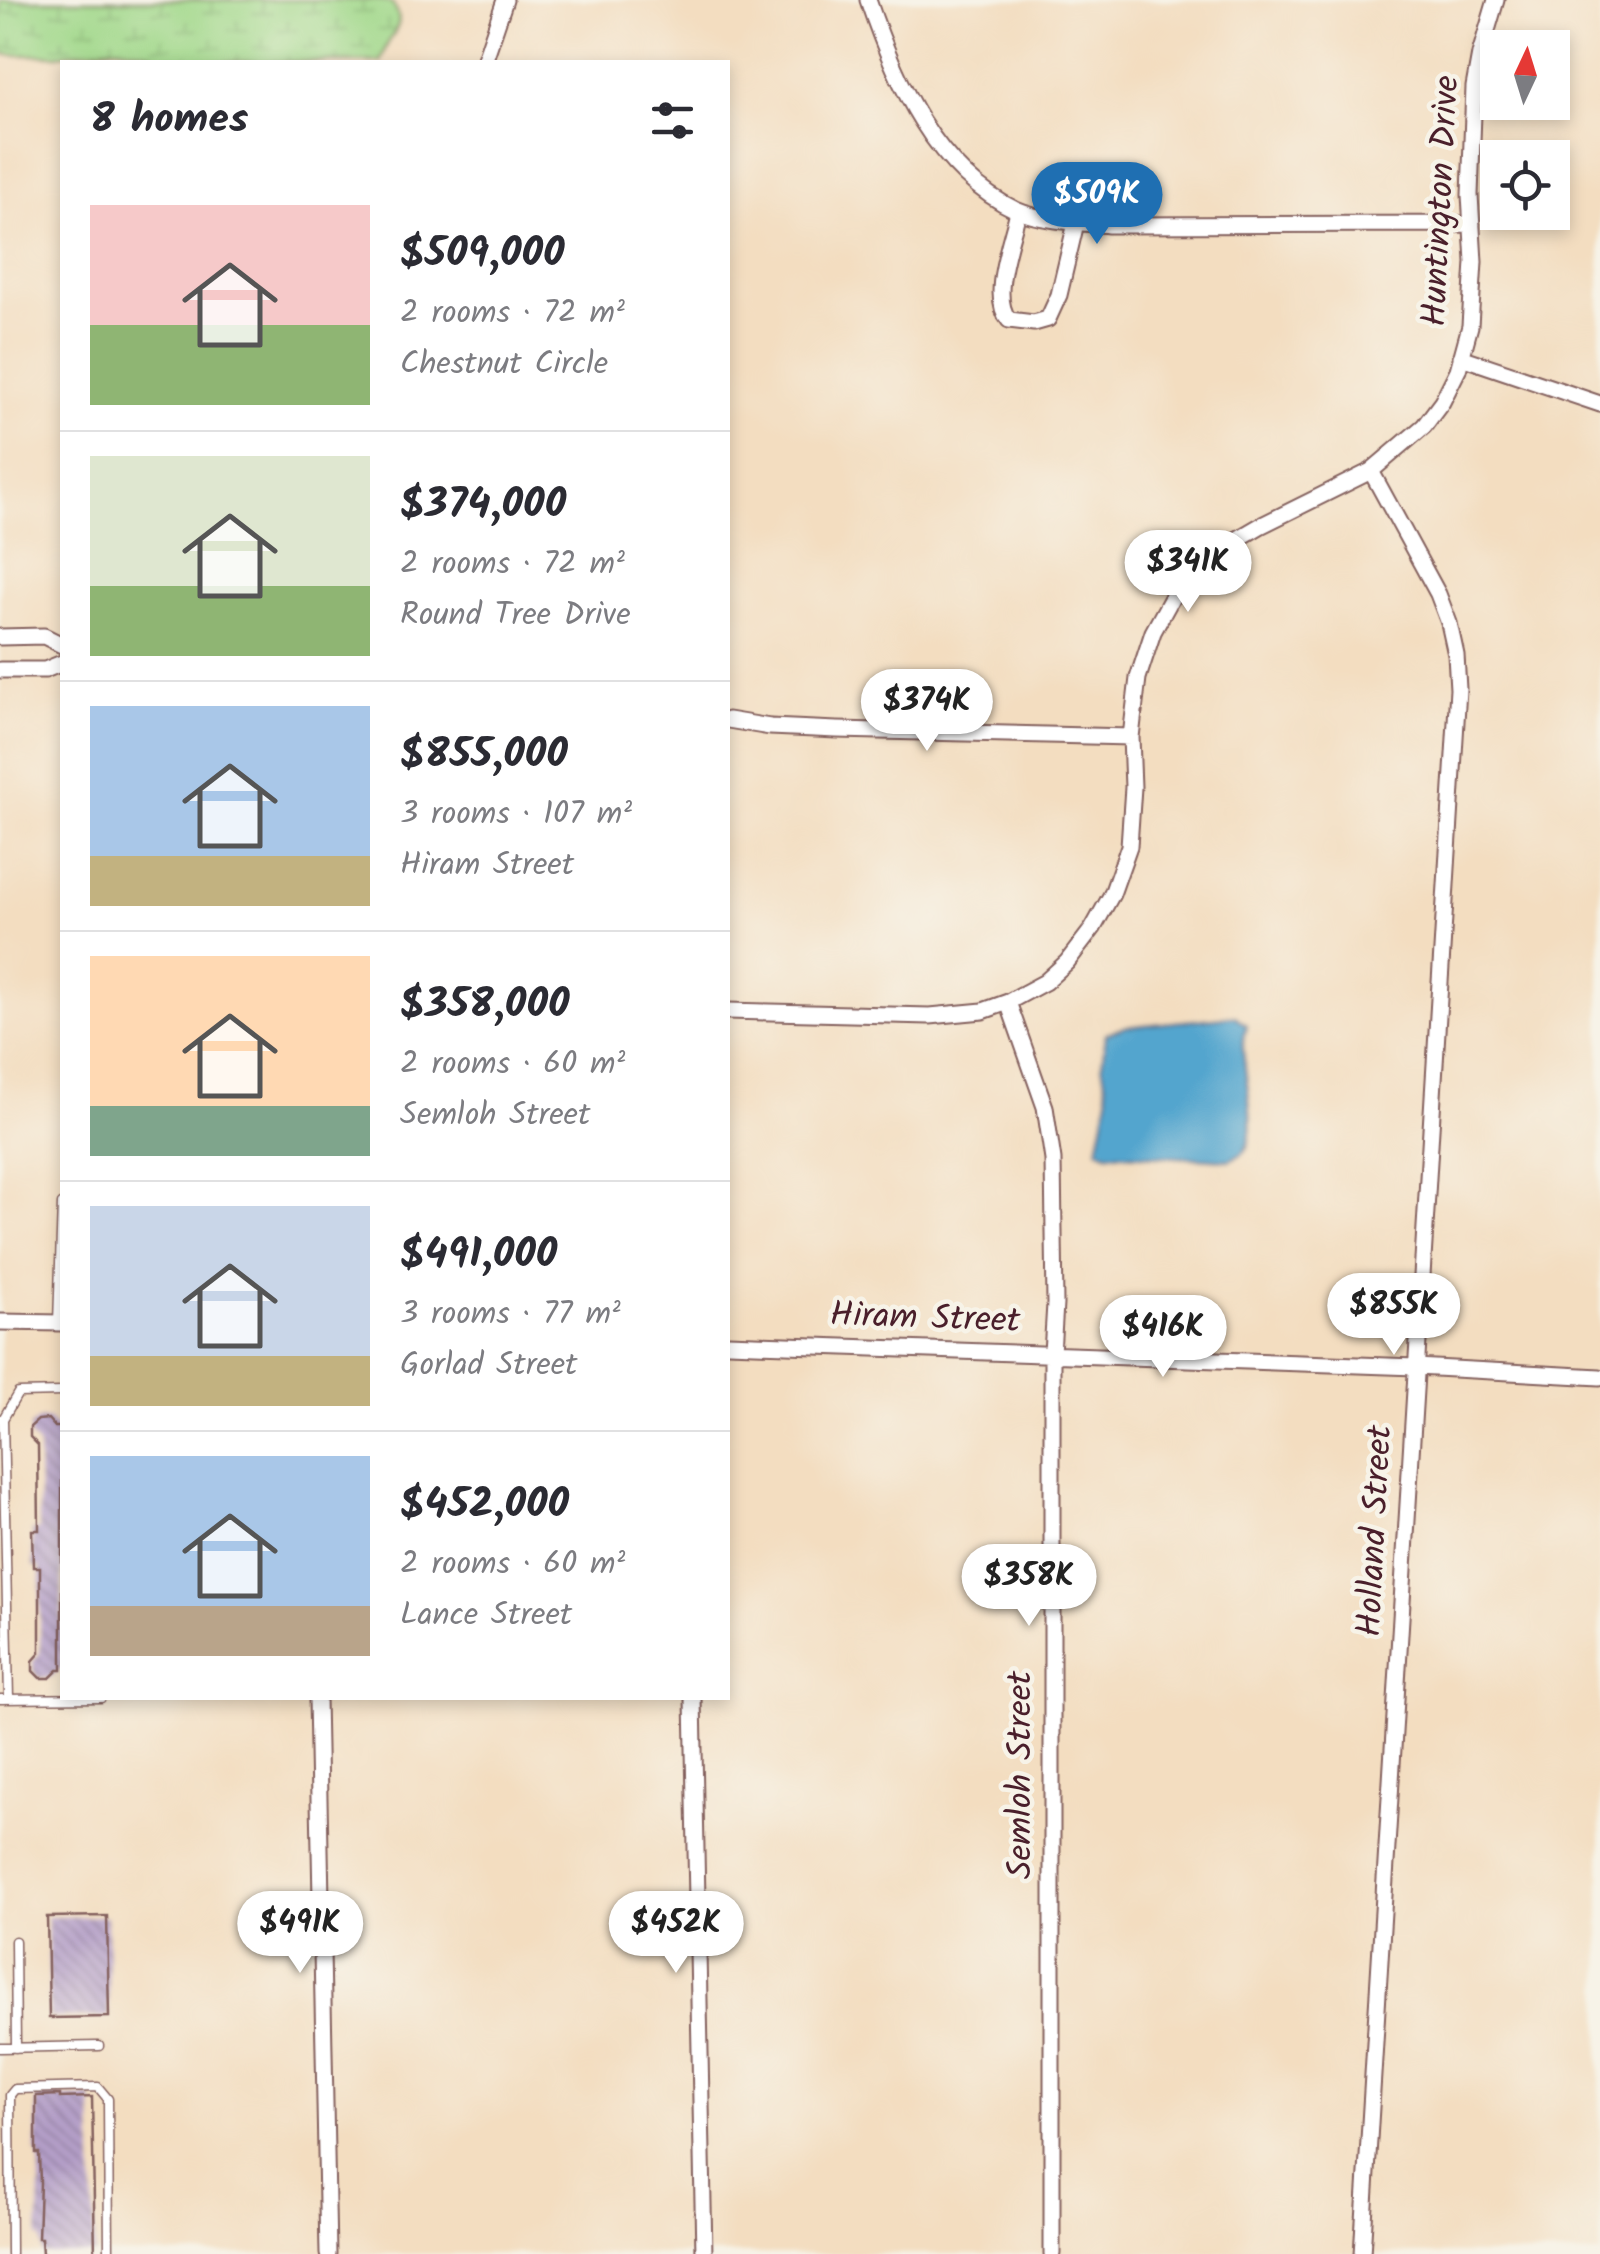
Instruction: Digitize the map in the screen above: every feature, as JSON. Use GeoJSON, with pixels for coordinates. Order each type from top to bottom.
{"type":"FeatureCollection","features":[{"type":"Feature","properties":{"kind":"street"},"geometry":{"type":"LineString","coordinates":[[485,60],[505,0]]}},
{"type":"Feature","properties":{"kind":"street"},"geometry":{"type":"LineString","coordinates":[[868,0],[919,117],[951,162],[1018,211],[1076,223],[1472,224]]}},
{"type":"Feature","properties":{"kind":"street","name":"Huntington Drive"},"geometry":{"type":"LineString","coordinates":[[730,1011],[930,1016],[983,1012],[1045,982],[1094,928],[1112,894],[1129,846],[1131,737],[1138,678],[1154,632],[1175,592],[1212,554],[1372,471],[1424,426],[1458,370],[1470,326],[1474,262],[1470,194],[1474,86],[1496,0]]}},
{"type":"Feature","properties":{"kind":"street"},"geometry":{"type":"LineString","coordinates":[[1018,211],[999,294],[1003,313],[1009,320],[1034,323],[1048,319],[1059,294],[1076,223]]}},
{"type":"Feature","properties":{"kind":"street"},"geometry":{"type":"LineString","coordinates":[[1461,357],[1600,404]]}},
{"type":"Feature","properties":{"kind":"street","name":"Holland Street"},"geometry":{"type":"LineString","coordinates":[[1362,2254],[1458,690],[1456,655],[1438,594],[1372,471]]}},
{"type":"Feature","properties":{"kind":"street"},"geometry":{"type":"LineString","coordinates":[[0,636],[44,636],[60,644]]}},
{"type":"Feature","properties":{"kind":"street"},"geometry":{"type":"LineString","coordinates":[[0,670],[45,670],[60,663]]}},
{"type":"Feature","properties":{"kind":"street"},"geometry":{"type":"LineString","coordinates":[[730,720],[770,727],[1131,737]]}},
{"type":"Feature","properties":{"kind":"street","name":"Semloh Street"},"geometry":{"type":"LineString","coordinates":[[1008,1002],[1044,1107],[1053,1160],[1052,2254]]}},
{"type":"Feature","properties":{"kind":"street"},"geometry":{"type":"LineString","coordinates":[[0,1322],[60,1323]]}},
{"type":"Feature","properties":{"kind":"street","name":"Hiram Street"},"geometry":{"type":"LineString","coordinates":[[730,1343],[1600,1376]]}},
{"type":"Feature","properties":{"kind":"street"},"geometry":{"type":"LineString","coordinates":[[318,1700],[328,2254]]}},
{"type":"Feature","properties":{"kind":"street"},"geometry":{"type":"LineString","coordinates":[[693,1700],[704,2254]]}},
{"type":"Feature","properties":{"kind":"lane"},"geometry":{"type":"LineString","coordinates":[[60,1392],[18,1393],[1,1419],[4,1699],[60,1698]]}},
{"type":"Feature","properties":{"kind":"lane"},"geometry":{"type":"LineString","coordinates":[[15,1941],[16,2048]]}},
{"type":"Feature","properties":{"kind":"lane"},"geometry":{"type":"LineString","coordinates":[[0,2048],[100,2046]]}},
{"type":"Feature","properties":{"kind":"lane"},"geometry":{"type":"LineString","coordinates":[[11,2254],[10,2096],[15,2088],[98,2086],[108,2099],[109,2254]]}},
{"type":"Feature","properties":{"kind":"green space"},"geometry":{"type":"Polygon","coordinates":[[[0,0],[380,0],[392,3],[399,20],[381,60],[166,60],[116,47],[58,55],[7,55],[0,51],[0,0]]]}},
{"type":"Feature","properties":{"kind":"water"},"geometry":{"type":"Polygon","coordinates":[[[1235,1016],[1246,1025],[1243,1052],[1250,1131],[1242,1153],[1229,1160],[1107,1153],[1098,1149],[1108,1098],[1102,1064],[1106,1034],[1124,1027],[1235,1016]]]}},
{"type":"Feature","properties":{"kind":"building"},"geometry":{"type":"Polygon","coordinates":[[[48,1419],[60,1427],[60,1670],[50,1678],[40,1678],[33,1671],[33,1661],[40,1653],[40,1567],[33,1567],[32,1530],[39,1530],[38,1445],[30,1437],[30,1427],[38,1420],[48,1419]]]}},
{"type":"Feature","properties":{"kind":"building"},"geometry":{"type":"Polygon","coordinates":[[[107,1916],[109,2017],[49,2018],[47,1917],[107,1916]]]}},
{"type":"Feature","properties":{"kind":"building"},"geometry":{"type":"Polygon","coordinates":[[[36,2096],[92,2097],[95,2254],[42,2254],[38,2238],[36,2096]]]}}]}
